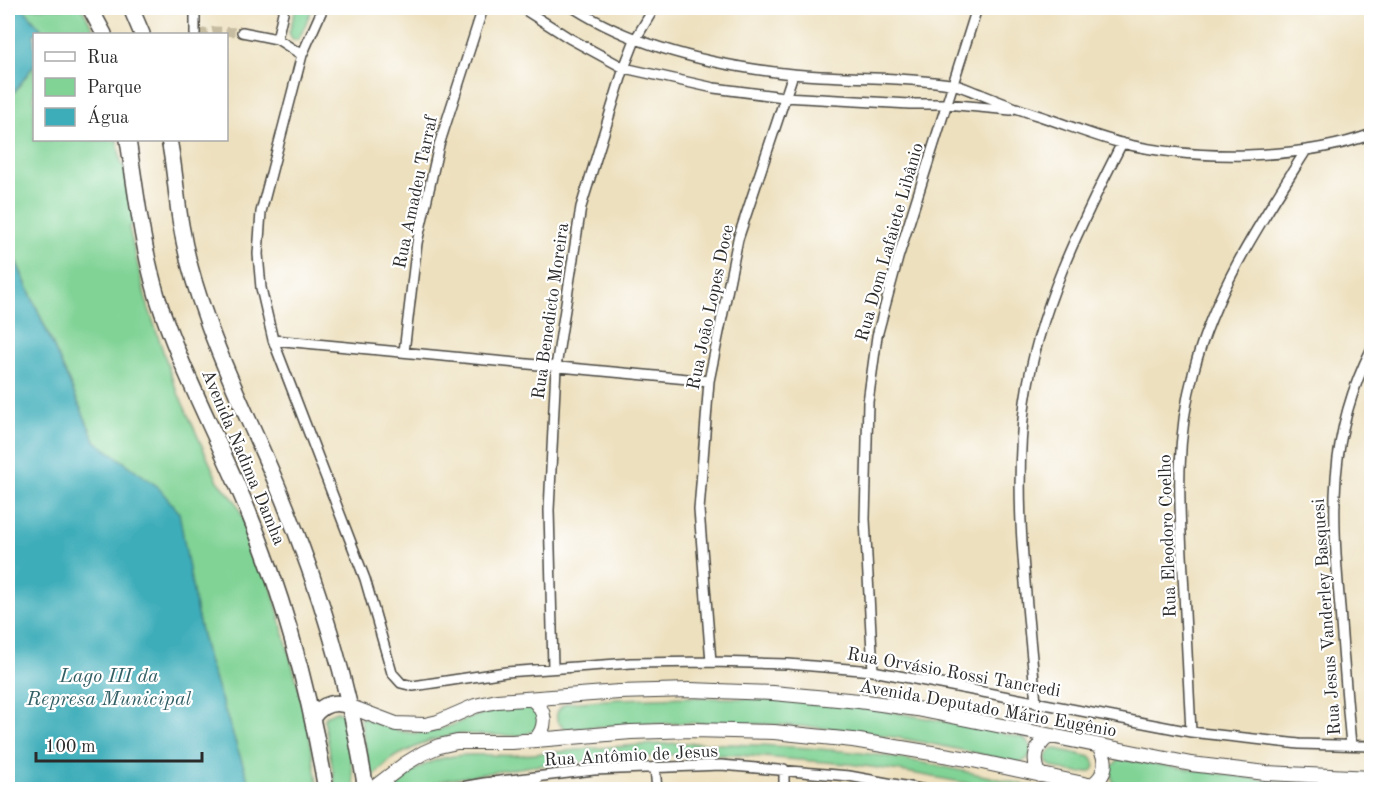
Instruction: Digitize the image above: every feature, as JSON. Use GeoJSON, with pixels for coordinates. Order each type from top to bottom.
{"type":"FeatureCollection","features":[{"type":"Feature","properties":{"kind":"main road"},"geometry":{"type":"LineString","coordinates":[[90,8],[103,33]]}},
{"type":"Feature","properties":{"kind":"main road"},"geometry":{"type":"LineString","coordinates":[[130,8],[142,33]]}},
{"type":"Feature","properties":{"kind":"main road","name":"Avenida Nadima Damha"},"geometry":{"type":"LineString","coordinates":[[128,141],[141,221],[157,295],[178,354],[267,560],[296,645],[313,717],[326,789]]}},
{"type":"Feature","properties":{"kind":"main road","name":"Avenida Nadima Damha"},"geometry":{"type":"LineString","coordinates":[[169,141],[180,224],[206,318],[304,553],[333,635],[351,707],[366,789]]}},
{"type":"Feature","properties":{"kind":"main road"},"geometry":{"type":"LineString","coordinates":[[313,717],[323,706],[330,704],[345,704],[351,707]]}},
{"type":"Feature","properties":{"kind":"street"},"geometry":{"type":"LineString","coordinates":[[195,8],[195,33]]}},
{"type":"Feature","properties":{"kind":"street"},"geometry":{"type":"LineString","coordinates":[[277,39],[284,8]]}},
{"type":"Feature","properties":{"kind":"street"},"geometry":{"type":"LineString","coordinates":[[323,8],[302,55],[261,212],[258,254],[261,288],[273,340],[709,381]]}},
{"type":"Feature","properties":{"kind":"street","name":"Rua Amadeu Tarraf"},"geometry":{"type":"LineString","coordinates":[[404,352],[417,243],[436,156],[483,8]]}},
{"type":"Feature","properties":{"kind":"street"},"geometry":{"type":"LineString","coordinates":[[522,8],[569,38],[624,68],[714,88],[784,97],[946,104],[1022,111]]}},
{"type":"Feature","properties":{"kind":"street"},"geometry":{"type":"LineString","coordinates":[[574,8],[635,40],[724,64],[793,74],[953,84],[1022,111],[1122,143],[1187,153],[1305,152],[1347,143],[1371,134]]}},
{"type":"Feature","properties":{"kind":"street","name":"Rua Benedicto Moreira"},"geometry":{"type":"LineString","coordinates":[[553,668],[549,510],[556,367],[581,207],[624,68],[635,40],[654,8]]}},
{"type":"Feature","properties":{"kind":"street","name":"Rua Dom Lafaiete Libânio"},"geometry":{"type":"LineString","coordinates":[[873,671],[865,519],[868,402],[877,336],[898,258],[977,8]]}},
{"type":"Feature","properties":{"kind":"street"},"geometry":{"type":"LineString","coordinates":[[242,32],[277,39],[302,55]]}},
{"type":"Feature","properties":{"kind":"street","name":"Rua João Lopes Doce"},"geometry":{"type":"LineString","coordinates":[[711,662],[699,510],[709,381],[738,239],[793,74]]}},
{"type":"Feature","properties":{"kind":"street"},"geometry":{"type":"LineString","coordinates":[[1036,703],[1021,494],[1025,402],[1042,324],[1058,279],[1090,205],[1122,143]]}},
{"type":"Feature","properties":{"kind":"street","name":"Rua Eleodoro Coelho"},"geometry":{"type":"LineString","coordinates":[[1191,732],[1178,486],[1186,409],[1194,369],[1211,320],[1231,275],[1305,152]]}},
{"type":"Feature","properties":{"kind":"street","name":"Rua Orvásio Rossi Tancredi"},"geometry":{"type":"LineString","coordinates":[[273,340],[365,579],[392,673],[401,683],[422,685],[553,668],[631,663],[788,664],[873,671],[1191,732],[1299,744],[1371,746]]}},
{"type":"Feature","properties":{"kind":"street","name":"Rua Jesus Vanderley Basquesi"},"geometry":{"type":"LineString","coordinates":[[1351,745],[1334,533],[1334,484],[1343,426],[1371,348]]}},
{"type":"Feature","properties":{"kind":"street","name":"Avenida Deputado Mário Eugênio"},"geometry":{"type":"LineString","coordinates":[[351,707],[396,724],[425,725],[438,722],[475,706],[497,701],[690,690],[773,693],[917,709],[1191,764],[1266,773],[1371,778]]}},
{"type":"Feature","properties":{"kind":"street"},"geometry":{"type":"LineString","coordinates":[[561,697],[554,705],[552,716],[554,728],[563,738]]}},
{"type":"Feature","properties":{"kind":"street"},"geometry":{"type":"LineString","coordinates":[[532,699],[541,707],[544,718],[542,730],[535,740]]}},
{"type":"Feature","properties":{"kind":"street"},"geometry":{"type":"LineString","coordinates":[[371,789],[405,764],[439,746],[457,742],[512,742],[693,730],[774,732],[911,748],[1111,789]]}},
{"type":"Feature","properties":{"kind":"street"},"geometry":{"type":"LineString","coordinates":[[1040,775],[1036,764],[1036,753],[1041,743],[1049,736]]}},
{"type":"Feature","properties":{"kind":"street"},"geometry":{"type":"LineString","coordinates":[[1092,785],[1100,778],[1105,768],[1104,756],[1098,746]]}},
{"type":"Feature","properties":{"kind":"street","name":"Rua Antômio de Jesus"},"geometry":{"type":"LineString","coordinates":[[445,789],[594,771],[721,765],[849,776],[907,788],[926,789]]}},
{"type":"Feature","properties":{"kind":"street"},"geometry":{"type":"LineString","coordinates":[[655,767],[657,789]]}},
{"type":"Feature","properties":{"kind":"street"},"geometry":{"type":"LineString","coordinates":[[784,769],[784,789]]}},
{"type":"Feature","properties":{"kind":"street"},"geometry":{"type":"LineString","coordinates":[[536,777],[537,789]]}},
{"type":"Feature","properties":{"kind":"green space"},"geometry":{"type":"Polygon","coordinates":[[[23,8],[82,8],[95,33],[41,33],[41,29],[23,8]]]}},
{"type":"Feature","properties":{"kind":"green space"},"geometry":{"type":"Polygon","coordinates":[[[296,8],[313,8],[299,37],[293,40],[289,33],[296,8]]]}},
{"type":"Feature","properties":{"kind":"green space"},"geometry":{"type":"Polygon","coordinates":[[[33,66],[33,141],[117,141],[121,162],[128,176],[135,221],[129,228],[146,300],[174,384],[218,481],[236,502],[268,575],[307,719],[318,789],[251,789],[208,660],[197,614],[157,486],[95,441],[8,242],[8,101],[33,66]]]}},
{"type":"Feature","properties":{"kind":"green space"},"geometry":{"type":"Polygon","coordinates":[[[690,697],[796,701],[880,710],[1023,738],[1031,748],[1031,752],[1027,759],[1019,763],[895,737],[817,727],[746,723],[638,724],[567,729],[559,723],[556,716],[559,709],[567,703],[690,697]]]}},
{"type":"Feature","properties":{"kind":"green space"},"geometry":{"type":"Polygon","coordinates":[[[514,706],[533,708],[541,717],[535,731],[518,736],[460,734],[431,740],[394,757],[371,778],[360,717],[399,731],[423,733],[514,706]]]}},
{"type":"Feature","properties":{"kind":"green space"},"geometry":{"type":"Polygon","coordinates":[[[336,711],[345,716],[355,789],[336,789],[324,719],[336,711]]]}},
{"type":"Feature","properties":{"kind":"green space"},"geometry":{"type":"Polygon","coordinates":[[[687,743],[786,746],[884,756],[1042,789],[998,789],[849,764],[738,755],[672,755],[532,766],[440,781],[421,789],[394,789],[418,768],[448,757],[522,755],[687,743]]]}},
{"type":"Feature","properties":{"kind":"green space"},"geometry":{"type":"Polygon","coordinates":[[[1057,749],[1091,757],[1095,765],[1093,770],[1070,772],[1047,763],[1046,756],[1050,750],[1057,749]]]}},
{"type":"Feature","properties":{"kind":"green space"},"geometry":{"type":"Polygon","coordinates":[[[1119,759],[1265,780],[1371,785],[1371,789],[1141,789],[1121,786],[1113,782],[1110,769],[1119,759]]]}},
{"type":"Feature","properties":{"kind":"water"},"geometry":{"type":"Polygon","coordinates":[[[8,8],[23,8],[41,29],[41,33],[33,33],[33,66],[8,101],[8,8]]]}},
{"type":"Feature","properties":{"kind":"water","name":"Lago III da Represa Municipal"},"geometry":{"type":"Polygon","coordinates":[[[8,243],[95,441],[157,486],[179,512],[197,614],[208,660],[251,789],[8,789],[8,243]]]}},
{"type":"Feature","properties":{"kind":"tunnel"},"geometry":{"type":"LineString","coordinates":[[204,33],[242,32]]}}]}
